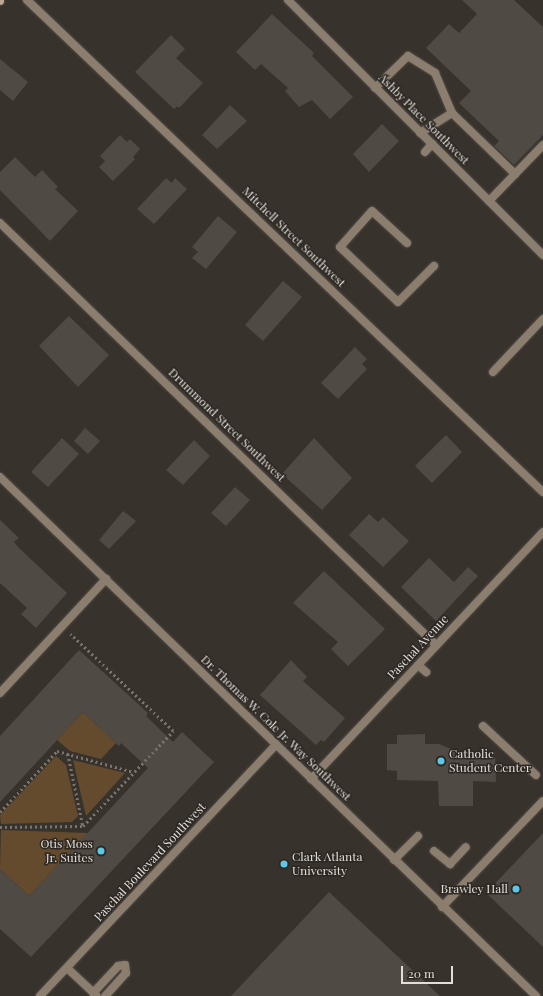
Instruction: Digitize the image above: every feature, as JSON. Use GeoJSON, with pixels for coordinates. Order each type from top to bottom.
{"type":"FeatureCollection","features":[{"type":"Feature","properties":{"kind":"street","name":"Mitchell Street Southwest"},"geometry":{"type":"LineString","coordinates":[[28,0],[543,492]]}},
{"type":"Feature","properties":{"kind":"street","name":"Ashby Place Southwest"},"geometry":{"type":"LineString","coordinates":[[288,0],[432,144],[464,181],[489,201],[543,255]]}},
{"type":"Feature","properties":{"kind":"street"},"geometry":{"type":"LineString","coordinates":[[375,88],[408,56],[435,73],[452,113],[515,174]]}},
{"type":"Feature","properties":{"kind":"street"},"geometry":{"type":"LineString","coordinates":[[420,132],[452,113]]}},
{"type":"Feature","properties":{"kind":"street"},"geometry":{"type":"LineString","coordinates":[[425,152],[432,144]]}},
{"type":"Feature","properties":{"kind":"street"},"geometry":{"type":"LineString","coordinates":[[489,201],[543,145]]}},
{"type":"Feature","properties":{"kind":"street"},"geometry":{"type":"LineString","coordinates":[[407,243],[372,212],[340,247],[398,302],[434,266]]}},
{"type":"Feature","properties":{"kind":"street","name":"Drummond Street Southwest"},"geometry":{"type":"LineString","coordinates":[[0,223],[436,646]]}},
{"type":"Feature","properties":{"kind":"street"},"geometry":{"type":"LineString","coordinates":[[493,372],[543,318]]}},
{"type":"Feature","properties":{"kind":"street","name":"Dr. Thomas W. Cole Jr. Way Southwest"},"geometry":{"type":"LineString","coordinates":[[0,477],[442,907],[536,996]]}},
{"type":"Feature","properties":{"kind":"street","name":"Paschal Avenue"},"geometry":{"type":"LineString","coordinates":[[311,779],[543,532]]}},
{"type":"Feature","properties":{"kind":"street"},"geometry":{"type":"LineString","coordinates":[[0,693],[106,580]]}},
{"type":"Feature","properties":{"kind":"street"},"geometry":{"type":"LineString","coordinates":[[418,665],[426,672]]}},
{"type":"Feature","properties":{"kind":"street"},"geometry":{"type":"LineString","coordinates":[[483,726],[536,775]]}},
{"type":"Feature","properties":{"kind":"street","name":"Paschal Boulevard Southwest"},"geometry":{"type":"LineString","coordinates":[[40,996],[276,745]]}},
{"type":"Feature","properties":{"kind":"street"},"geometry":{"type":"LineString","coordinates":[[442,907],[543,801]]}},
{"type":"Feature","properties":{"kind":"street"},"geometry":{"type":"LineString","coordinates":[[394,860],[418,836]]}},
{"type":"Feature","properties":{"kind":"street"},"geometry":{"type":"LineString","coordinates":[[434,851],[450,864],[466,847]]}},
{"type":"Feature","properties":{"kind":"street"},"geometry":{"type":"LineString","coordinates":[[67,968],[95,994],[118,966],[125,965],[126,972],[105,996]]}},
{"type":"Feature","properties":{"kind":"path"},"geometry":{"type":"LineString","coordinates":[[0,827],[83,826],[173,731],[70,633],[75,628]]}},
{"type":"Feature","properties":{"kind":"path"},"geometry":{"type":"LineString","coordinates":[[0,812],[57,751],[134,772]]}},
{"type":"Feature","properties":{"kind":"path"},"geometry":{"type":"LineString","coordinates":[[68,754],[83,826]]}},
{"type":"Feature","properties":{"kind":"shaded area"},"geometry":{"type":"Polygon","coordinates":[[[83,712],[116,743],[101,759],[70,751],[57,740],[83,712]]]}},
{"type":"Feature","properties":{"kind":"shaded area"},"geometry":{"type":"Polygon","coordinates":[[[56,756],[66,765],[78,816],[72,822],[1,824],[0,815],[56,756]]]}},
{"type":"Feature","properties":{"kind":"shaded area"},"geometry":{"type":"Polygon","coordinates":[[[73,760],[125,773],[86,816],[73,760]]]}},
{"type":"Feature","properties":{"kind":"shaded area"},"geometry":{"type":"Polygon","coordinates":[[[1,830],[88,833],[29,896],[0,869],[1,830]]]}},
{"type":"Feature","properties":{"kind":"building"},"geometry":{"type":"Polygon","coordinates":[[[462,0],[514,0],[543,27],[543,135],[514,165],[494,146],[499,141],[459,103],[471,91],[426,48],[449,24],[459,33],[477,14],[462,0]]]}},
{"type":"Feature","properties":{"kind":"building"},"geometry":{"type":"Polygon","coordinates":[[[272,14],[314,53],[312,56],[353,97],[330,119],[312,100],[299,107],[285,91],[288,88],[261,64],[255,70],[236,52],[272,14]]]}},
{"type":"Feature","properties":{"kind":"building"},"geometry":{"type":"Polygon","coordinates":[[[171,35],[185,49],[176,58],[203,83],[179,108],[178,106],[174,109],[135,72],[171,35]]]}},
{"type":"Feature","properties":{"kind":"building"},"geometry":{"type":"Polygon","coordinates":[[[0,59],[28,82],[13,101],[0,90],[0,59]]]}},
{"type":"Feature","properties":{"kind":"building"},"geometry":{"type":"Polygon","coordinates":[[[230,105],[247,121],[217,149],[202,135],[230,105]]]}},
{"type":"Feature","properties":{"kind":"building"},"geometry":{"type":"Polygon","coordinates":[[[382,124],[399,141],[369,172],[353,154],[382,124]]]}},
{"type":"Feature","properties":{"kind":"building"},"geometry":{"type":"Polygon","coordinates":[[[120,135],[127,142],[130,139],[140,149],[133,157],[135,159],[113,181],[99,167],[105,161],[100,156],[120,135]]]}},
{"type":"Feature","properties":{"kind":"building"},"geometry":{"type":"Polygon","coordinates":[[[15,157],[35,177],[42,170],[58,187],[55,189],[78,211],[50,241],[0,190],[0,172],[15,157]]]}},
{"type":"Feature","properties":{"kind":"building"},"geometry":{"type":"Polygon","coordinates":[[[166,178],[172,183],[175,178],[187,189],[154,224],[137,209],[166,178]]]}},
{"type":"Feature","properties":{"kind":"building"},"geometry":{"type":"Polygon","coordinates":[[[218,216],[237,232],[206,269],[192,258],[198,252],[192,247],[218,216]]]}},
{"type":"Feature","properties":{"kind":"building"},"geometry":{"type":"Polygon","coordinates":[[[283,281],[302,297],[263,341],[245,325],[283,281]]]}},
{"type":"Feature","properties":{"kind":"building"},"geometry":{"type":"Polygon","coordinates":[[[69,316],[109,355],[78,387],[39,346],[69,316]]]}},
{"type":"Feature","properties":{"kind":"building"},"geometry":{"type":"Polygon","coordinates":[[[355,347],[367,359],[362,364],[367,369],[338,399],[321,383],[355,347]]]}},
{"type":"Feature","properties":{"kind":"building"},"geometry":{"type":"Polygon","coordinates":[[[85,428],[100,441],[88,454],[74,441],[85,428]]]}},
{"type":"Feature","properties":{"kind":"building"},"geometry":{"type":"Polygon","coordinates":[[[446,435],[462,452],[432,483],[415,466],[446,435]]]}},
{"type":"Feature","properties":{"kind":"building"},"geometry":{"type":"Polygon","coordinates":[[[62,438],[79,454],[48,487],[31,472],[62,438]]]}},
{"type":"Feature","properties":{"kind":"building"},"geometry":{"type":"Polygon","coordinates":[[[314,438],[352,478],[322,510],[282,474],[314,438]]]}},
{"type":"Feature","properties":{"kind":"building"},"geometry":{"type":"Polygon","coordinates":[[[194,440],[210,456],[183,485],[166,470],[194,440]]]}},
{"type":"Feature","properties":{"kind":"building"},"geometry":{"type":"Polygon","coordinates":[[[235,487],[250,500],[226,526],[211,513],[235,487]]]}},
{"type":"Feature","properties":{"kind":"building"},"geometry":{"type":"Polygon","coordinates":[[[123,511],[136,521],[109,549],[99,540],[123,511]]]}},
{"type":"Feature","properties":{"kind":"building"},"geometry":{"type":"Polygon","coordinates":[[[369,514],[378,522],[383,517],[409,541],[383,567],[349,535],[369,514]]]}},
{"type":"Feature","properties":{"kind":"building"},"geometry":{"type":"Polygon","coordinates":[[[0,520],[19,538],[14,542],[19,548],[67,593],[36,628],[21,614],[27,608],[0,583],[0,520]]]}},
{"type":"Feature","properties":{"kind":"building"},"geometry":{"type":"Polygon","coordinates":[[[429,558],[454,582],[468,567],[478,576],[436,621],[401,587],[429,558]]]}},
{"type":"Feature","properties":{"kind":"building"},"geometry":{"type":"Polygon","coordinates":[[[324,571],[385,629],[348,666],[331,649],[338,642],[293,603],[324,571]]]}},
{"type":"Feature","properties":{"kind":"building"},"geometry":{"type":"Polygon","coordinates":[[[79,650],[148,713],[146,716],[173,742],[182,732],[214,762],[31,957],[0,929],[0,869],[29,896],[148,768],[121,743],[119,746],[83,712],[0,802],[0,736],[79,650]]]}},
{"type":"Feature","properties":{"kind":"building"},"geometry":{"type":"Polygon","coordinates":[[[291,660],[307,677],[303,681],[345,718],[324,742],[321,740],[316,745],[260,695],[291,660]]]}},
{"type":"Feature","properties":{"kind":"building","name":"Catholic Student Center"},"geometry":{"type":"Polygon","coordinates":[[[425,734],[425,744],[439,744],[458,752],[495,752],[496,782],[473,781],[473,806],[439,806],[438,781],[397,780],[397,771],[387,770],[387,744],[397,744],[397,735],[425,734]]]}},
{"type":"Feature","properties":{"kind":"building","name":"Brawley Hall"},"geometry":{"type":"Polygon","coordinates":[[[543,833],[543,947],[486,893],[543,833]]]}},
{"type":"Feature","properties":{"kind":"building"},"geometry":{"type":"Polygon","coordinates":[[[329,892],[440,996],[231,996],[329,892]]]}},
{"type":"Feature","properties":{"kind":"place","name":"Catholic Student Center"},"geometry":{"type":"Point","coordinates":[441,761]}},
{"type":"Feature","properties":{"kind":"place","name":"Otis Moss Jr. Suites"},"geometry":{"type":"Point","coordinates":[101,851]}},
{"type":"Feature","properties":{"kind":"place","name":"Clark Atlanta University"},"geometry":{"type":"Point","coordinates":[284,864]}},
{"type":"Feature","properties":{"kind":"place","name":"Brawley Hall"},"geometry":{"type":"Point","coordinates":[516,889]}}]}
